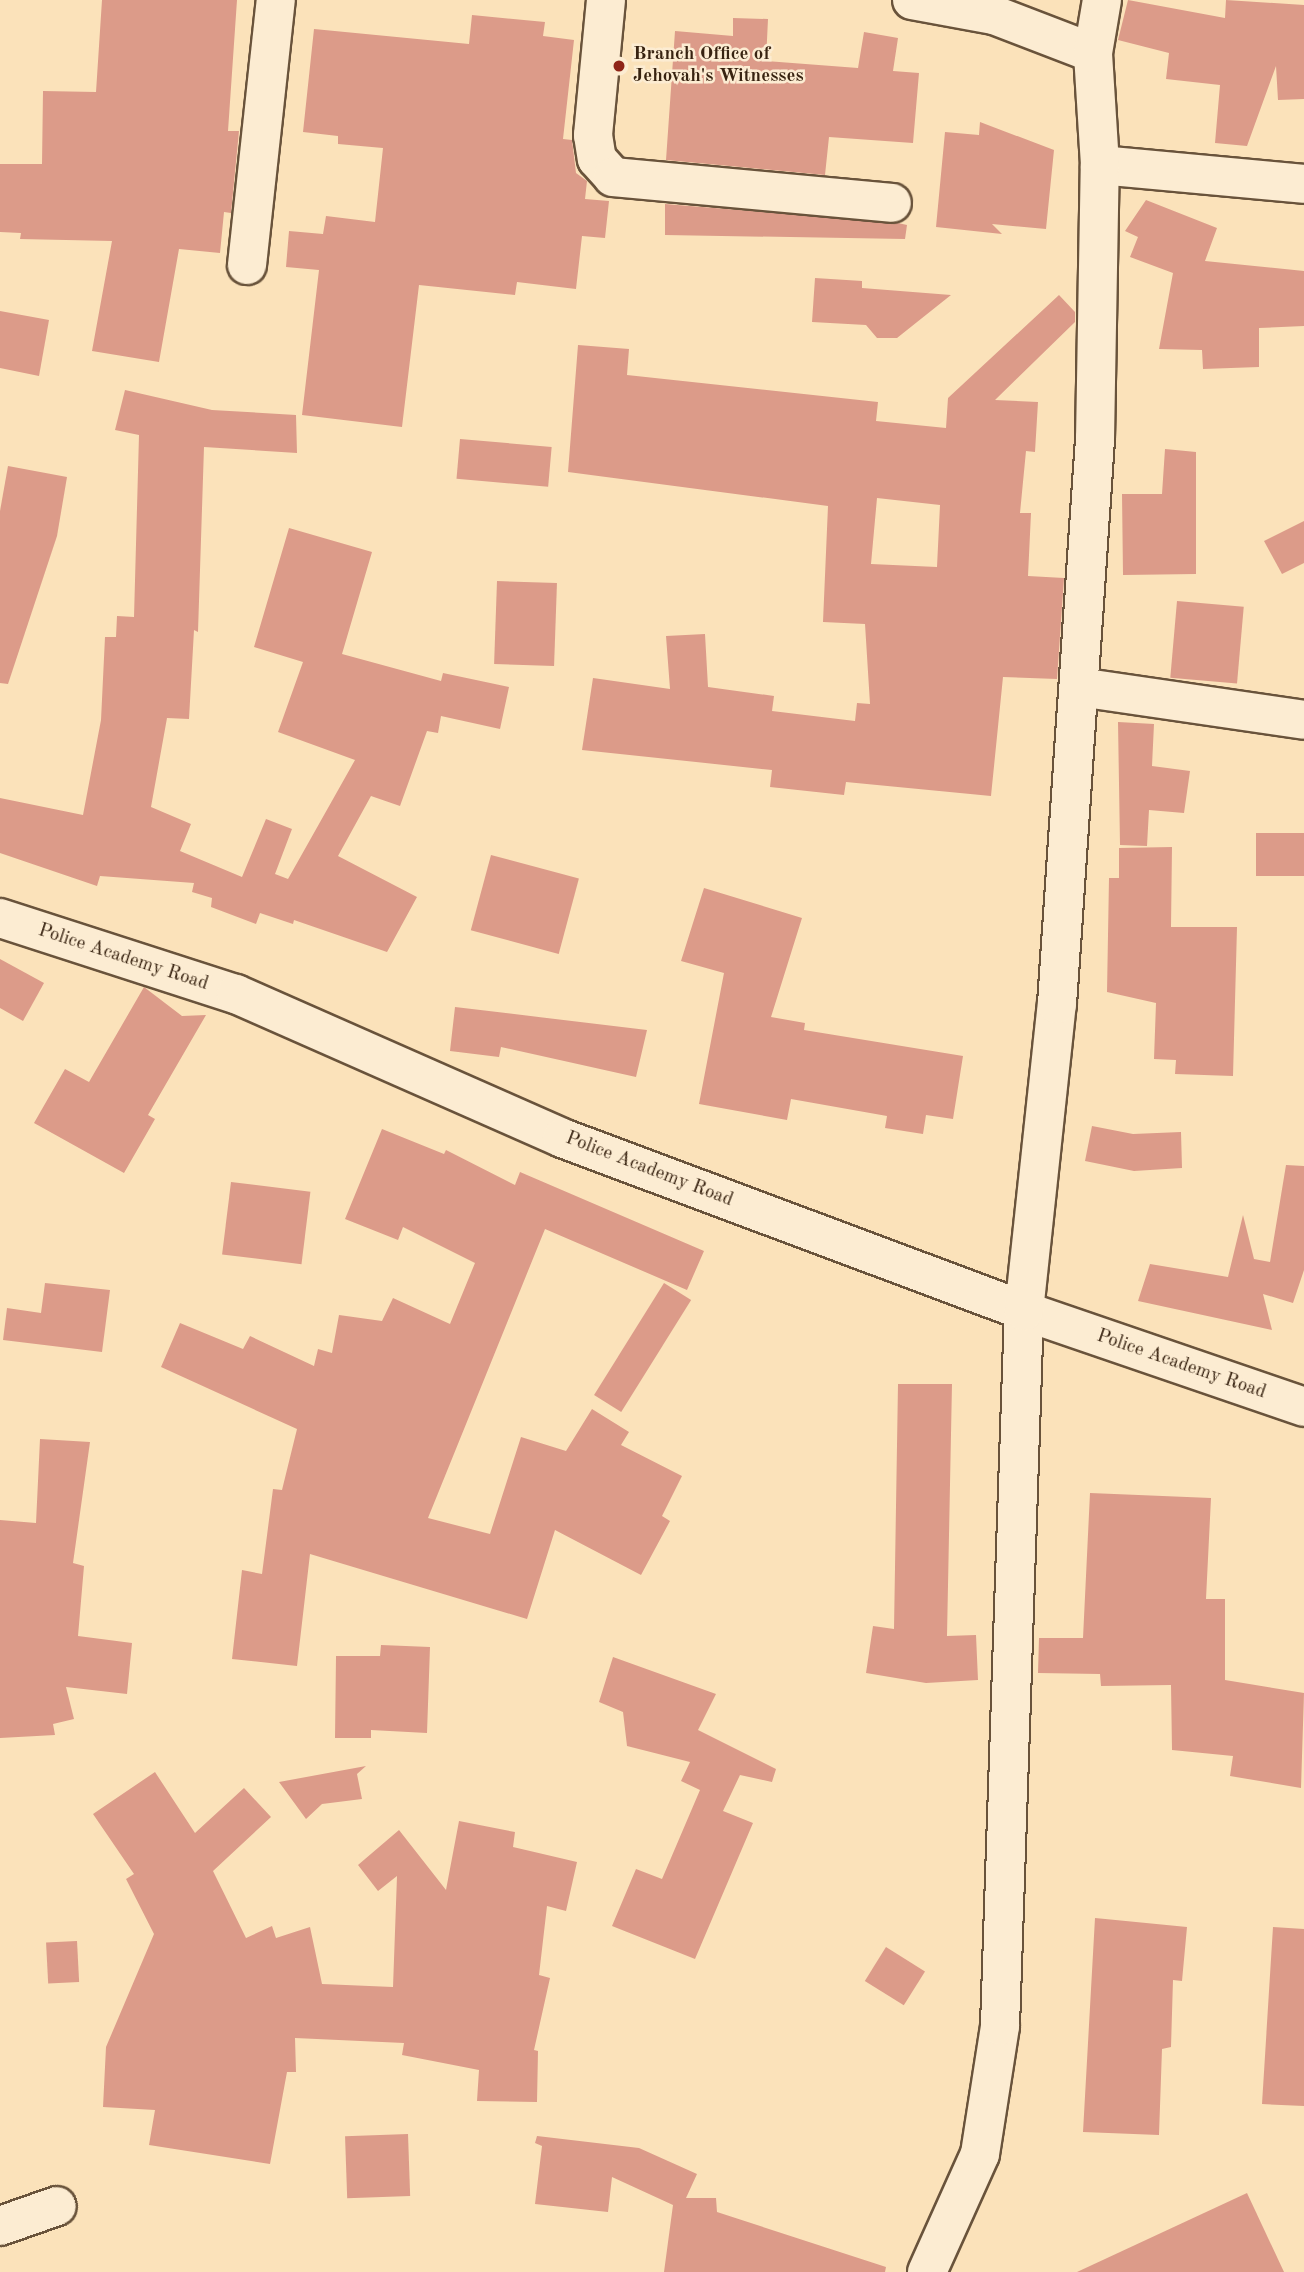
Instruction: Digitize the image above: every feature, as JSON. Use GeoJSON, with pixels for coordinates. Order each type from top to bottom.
{"type":"FeatureCollection","features":[{"type":"Feature","properties":{"kind":"street"},"geometry":{"type":"LineString","coordinates":[[247,265],[276,0]]}},
{"type":"Feature","properties":{"kind":"street"},"geometry":{"type":"LineString","coordinates":[[606,0],[593,135],[597,159],[613,177],[892,202]]}},
{"type":"Feature","properties":{"kind":"street"},"geometry":{"type":"LineString","coordinates":[[912,0],[994,15],[1093,53]]}},
{"type":"Feature","properties":{"kind":"street"},"geometry":{"type":"LineString","coordinates":[[927,2272],[980,2154],[1000,2026],[1024,1311],[1056,1004],[1095,439],[1100,165],[1093,53],[1102,0]]}},
{"type":"Feature","properties":{"kind":"street"},"geometry":{"type":"LineString","coordinates":[[1100,165],[1304,184]]}},
{"type":"Feature","properties":{"kind":"street"},"geometry":{"type":"LineString","coordinates":[[1079,687],[1304,720]]}},
{"type":"Feature","properties":{"kind":"street","name":"Police Academy Road"},"geometry":{"type":"LineString","coordinates":[[0,918],[236,995],[562,1138],[1024,1311],[1304,1407]]}},
{"type":"Feature","properties":{"kind":"street"},"geometry":{"type":"LineString","coordinates":[[0,2226],[57,2206]]}},
{"type":"Feature","properties":{"kind":"building"},"geometry":{"type":"Polygon","coordinates":[[[102,0],[237,0],[228,131],[239,131],[231,213],[224,212],[220,253],[179,249],[159,362],[92,351],[112,241],[20,239],[21,233],[0,232],[0,164],[42,164],[43,91],[96,92],[102,0]]]}},
{"type":"Feature","properties":{"kind":"building"},"geometry":{"type":"Polygon","coordinates":[[[1128,0],[1225,18],[1226,0],[1304,5],[1304,99],[1278,100],[1276,66],[1247,146],[1215,143],[1220,85],[1166,79],[1169,53],[1118,40],[1128,0]]]}},
{"type":"Feature","properties":{"kind":"building"},"geometry":{"type":"Polygon","coordinates":[[[472,15],[545,22],[543,36],[574,40],[563,139],[572,140],[576,173],[587,181],[585,199],[609,201],[605,238],[582,236],[576,289],[517,282],[515,295],[419,285],[402,427],[302,415],[319,270],[286,267],[289,231],[323,234],[326,216],[375,222],[383,148],[338,144],[338,136],[303,132],[314,29],[469,44],[472,15]]]}},
{"type":"Feature","properties":{"kind":"building"},"geometry":{"type":"Polygon","coordinates":[[[733,18],[768,19],[766,61],[858,68],[864,32],[898,38],[893,71],[919,73],[913,143],[829,137],[825,175],[666,160],[675,31],[733,36],[733,18]]]}},
{"type":"Feature","properties":{"kind":"building"},"geometry":{"type":"Polygon","coordinates":[[[980,122],[1054,150],[1046,229],[992,224],[1002,234],[936,227],[945,132],[979,135],[980,122]]]}},
{"type":"Feature","properties":{"kind":"building"},"geometry":{"type":"Polygon","coordinates":[[[1146,200],[1217,228],[1205,261],[1304,271],[1304,326],[1259,328],[1259,367],[1203,369],[1202,350],[1159,349],[1173,273],[1130,257],[1138,237],[1125,231],[1146,200]]]}},
{"type":"Feature","properties":{"kind":"building"},"geometry":{"type":"Polygon","coordinates":[[[665,204],[907,225],[905,239],[665,235],[665,204]]]}},
{"type":"Feature","properties":{"kind":"building"},"geometry":{"type":"Polygon","coordinates":[[[815,278],[862,281],[862,288],[951,295],[897,338],[877,338],[866,325],[812,322],[815,278]]]}},
{"type":"Feature","properties":{"kind":"building"},"geometry":{"type":"Polygon","coordinates":[[[1059,295],[1075,312],[1075,322],[995,400],[1038,402],[1035,452],[1026,451],[1020,513],[1031,513],[1028,576],[1064,578],[1057,679],[1003,677],[991,796],[846,782],[844,795],[770,787],[772,770],[582,750],[593,678],[670,689],[666,636],[705,634],[708,687],[774,696],[772,711],[855,721],[857,703],[870,704],[865,624],[823,622],[828,506],[568,472],[578,345],[629,349],[627,375],[878,402],[876,421],[946,428],[948,398],[1059,295]],[[877,498],[871,564],[937,567],[940,505],[877,498]]]}},
{"type":"Feature","properties":{"kind":"building"},"geometry":{"type":"Polygon","coordinates":[[[0,311],[49,320],[39,376],[0,368],[0,311]]]}},
{"type":"Feature","properties":{"kind":"building"},"geometry":{"type":"Polygon","coordinates":[[[125,390],[212,410],[296,415],[297,453],[204,447],[198,632],[194,630],[189,719],[167,718],[151,807],[191,824],[180,851],[242,877],[266,819],[292,829],[275,874],[288,879],[355,760],[278,732],[303,662],[254,647],[289,528],[372,552],[342,654],[441,681],[443,673],[509,687],[500,729],[441,716],[438,733],[427,731],[400,806],[371,796],[338,856],[417,897],[387,952],[294,920],[293,924],[260,913],[256,924],[211,907],[212,898],[192,892],[194,883],[100,876],[97,886],[0,853],[0,798],[83,815],[101,720],[105,637],[116,637],[117,616],[134,617],[139,435],[115,430],[125,390]]]}},
{"type":"Feature","properties":{"kind":"building"},"geometry":{"type":"Polygon","coordinates":[[[460,439],[552,447],[548,487],[457,479],[460,439]]]}},
{"type":"Feature","properties":{"kind":"building"},"geometry":{"type":"Polygon","coordinates":[[[1165,449],[1196,452],[1196,574],[1123,575],[1122,494],[1162,494],[1165,449]]]}},
{"type":"Feature","properties":{"kind":"building"},"geometry":{"type":"Polygon","coordinates":[[[8,466],[67,477],[57,536],[8,684],[0,683],[0,511],[8,466]]]}},
{"type":"Feature","properties":{"kind":"building"},"geometry":{"type":"Polygon","coordinates":[[[1304,521],[1304,563],[1282,574],[1264,541],[1304,521]]]}},
{"type":"Feature","properties":{"kind":"building"},"geometry":{"type":"Polygon","coordinates":[[[497,581],[557,583],[554,666],[494,664],[497,581]]]}},
{"type":"Feature","properties":{"kind":"building"},"geometry":{"type":"Polygon","coordinates":[[[1177,601],[1244,607],[1237,684],[1170,678],[1177,601]]]}},
{"type":"Feature","properties":{"kind":"building"},"geometry":{"type":"Polygon","coordinates":[[[1118,722],[1154,724],[1152,766],[1190,771],[1184,813],[1149,810],[1147,846],[1120,845],[1118,722]]]}},
{"type":"Feature","properties":{"kind":"building"},"geometry":{"type":"Polygon","coordinates":[[[1256,833],[1304,833],[1304,876],[1256,876],[1256,833]]]}},
{"type":"Feature","properties":{"kind":"building"},"geometry":{"type":"Polygon","coordinates":[[[1172,847],[1171,927],[1237,927],[1233,1076],[1175,1074],[1176,1060],[1154,1059],[1156,1003],[1107,992],[1109,878],[1119,878],[1119,848],[1172,847]]]}},
{"type":"Feature","properties":{"kind":"building"},"geometry":{"type":"Polygon","coordinates":[[[491,855],[579,879],[559,954],[471,930],[491,855]]]}},
{"type":"Feature","properties":{"kind":"building"},"geometry":{"type":"Polygon","coordinates":[[[704,888],[802,918],[771,1017],[805,1023],[804,1030],[963,1056],[953,1119],[926,1115],[923,1134],[885,1128],[887,1116],[791,1099],[787,1120],[699,1104],[724,973],[681,961],[704,888]]]}},
{"type":"Feature","properties":{"kind":"building"},"geometry":{"type":"Polygon","coordinates":[[[0,959],[44,983],[23,1021],[0,1008],[0,959]]]}},
{"type":"Feature","properties":{"kind":"building"},"geometry":{"type":"Polygon","coordinates":[[[144,987],[182,1016],[206,1015],[148,1115],[155,1119],[124,1173],[34,1123],[65,1069],[89,1082],[144,987]]]}},
{"type":"Feature","properties":{"kind":"building"},"geometry":{"type":"Polygon","coordinates":[[[455,1007],[647,1030],[636,1077],[501,1047],[499,1057],[450,1051],[455,1007]]]}},
{"type":"Feature","properties":{"kind":"building"},"geometry":{"type":"Polygon","coordinates":[[[1092,1126],[1133,1134],[1181,1132],[1182,1168],[1134,1171],[1085,1161],[1092,1126]]]}},
{"type":"Feature","properties":{"kind":"building"},"geometry":{"type":"Polygon","coordinates":[[[382,1129],[444,1154],[446,1150],[515,1185],[520,1172],[704,1251],[687,1290],[545,1229],[428,1518],[490,1534],[521,1437],[566,1451],[592,1409],[629,1432],[621,1445],[682,1476],[662,1516],[670,1521],[641,1575],[555,1530],[527,1619],[310,1554],[297,1666],[232,1659],[242,1570],[262,1574],[273,1489],[282,1490],[297,1429],[161,1367],[180,1323],[243,1349],[250,1336],[314,1366],[318,1349],[332,1353],[339,1315],[382,1321],[393,1298],[450,1324],[475,1263],[403,1227],[398,1240],[345,1219],[382,1129]]]}},
{"type":"Feature","properties":{"kind":"building"},"geometry":{"type":"Polygon","coordinates":[[[1286,1165],[1304,1166],[1304,1270],[1293,1303],[1263,1294],[1272,1330],[1138,1301],[1150,1264],[1228,1277],[1243,1215],[1254,1259],[1270,1262],[1286,1165]]]}},
{"type":"Feature","properties":{"kind":"building"},"geometry":{"type":"Polygon","coordinates":[[[231,1182],[310,1192],[302,1264],[222,1254],[231,1182]]]}},
{"type":"Feature","properties":{"kind":"building"},"geometry":{"type":"Polygon","coordinates":[[[45,1283],[110,1290],[102,1352],[3,1340],[7,1308],[41,1313],[45,1283]]]}},
{"type":"Feature","properties":{"kind":"building"},"geometry":{"type":"Polygon","coordinates":[[[664,1283],[691,1300],[621,1412],[594,1395],[664,1283]]]}},
{"type":"Feature","properties":{"kind":"building"},"geometry":{"type":"Polygon","coordinates":[[[898,1384],[952,1384],[947,1636],[976,1635],[978,1680],[926,1683],[866,1673],[873,1626],[894,1629],[898,1384]]]}},
{"type":"Feature","properties":{"kind":"building"},"geometry":{"type":"Polygon","coordinates":[[[40,1439],[90,1442],[73,1563],[84,1566],[78,1636],[132,1643],[127,1694],[66,1687],[74,1719],[53,1724],[55,1735],[0,1738],[0,1520],[36,1523],[40,1439]]]}},
{"type":"Feature","properties":{"kind":"building"},"geometry":{"type":"Polygon","coordinates":[[[1090,1493],[1211,1498],[1206,1599],[1225,1599],[1225,1680],[1304,1693],[1301,1788],[1230,1776],[1233,1756],[1172,1750],[1171,1685],[1101,1686],[1100,1674],[1038,1673],[1039,1638],[1083,1638],[1090,1493]]]}},
{"type":"Feature","properties":{"kind":"building"},"geometry":{"type":"Polygon","coordinates":[[[381,1645],[430,1647],[427,1733],[371,1730],[371,1738],[335,1738],[336,1656],[380,1656],[381,1645]]]}},
{"type":"Feature","properties":{"kind":"building"},"geometry":{"type":"Polygon","coordinates":[[[613,1657],[716,1694],[698,1730],[776,1769],[772,1782],[740,1775],[723,1811],[753,1823],[695,1959],[612,1926],[636,1869],[662,1879],[700,1790],[681,1781],[690,1762],[627,1746],[623,1712],[599,1702],[613,1657]]]}},
{"type":"Feature","properties":{"kind":"building"},"geometry":{"type":"Polygon","coordinates":[[[366,1766],[357,1774],[362,1799],[322,1804],[306,1819],[279,1782],[366,1766]]]}},
{"type":"Feature","properties":{"kind":"building"},"geometry":{"type":"Polygon","coordinates":[[[155,1772],[195,1833],[244,1788],[271,1817],[213,1871],[246,1938],[272,1926],[276,1938],[310,1927],[322,1984],[393,1987],[397,1876],[378,1891],[358,1865],[399,1830],[446,1890],[459,1821],[515,1832],[513,1847],[577,1862],[566,1911],[547,1906],[539,1975],[550,1978],[534,2050],[538,2051],[537,2102],[477,2101],[479,2070],[402,2055],[404,2043],[295,2038],[296,2072],[287,2072],[270,2164],[149,2145],[155,2110],[103,2107],[106,2047],[154,1934],[126,1879],[134,1874],[93,1814],[155,1772]]]}},
{"type":"Feature","properties":{"kind":"building"},"geometry":{"type":"Polygon","coordinates":[[[1095,1918],[1187,1927],[1182,1981],[1173,1980],[1171,2047],[1162,2049],[1159,2135],[1083,2132],[1095,1918]]]}},
{"type":"Feature","properties":{"kind":"building"},"geometry":{"type":"Polygon","coordinates":[[[1273,1927],[1304,1929],[1304,2106],[1262,2104],[1273,1927]]]}},
{"type":"Feature","properties":{"kind":"building"},"geometry":{"type":"Polygon","coordinates":[[[77,1941],[79,1982],[48,1984],[46,1943],[77,1941]]]}},
{"type":"Feature","properties":{"kind":"building"},"geometry":{"type":"Polygon","coordinates":[[[886,1947],[925,1971],[904,2005],[865,1981],[886,1947]]]}},
{"type":"Feature","properties":{"kind":"building"},"geometry":{"type":"Polygon","coordinates":[[[408,2134],[410,2196],[347,2198],[345,2136],[408,2134]]]}},
{"type":"Feature","properties":{"kind":"building"},"geometry":{"type":"Polygon","coordinates":[[[537,2136],[639,2148],[697,2174],[686,2198],[716,2198],[717,2212],[886,2267],[885,2272],[664,2272],[673,2205],[612,2177],[608,2212],[535,2204],[542,2146],[535,2143],[537,2136]]]}},
{"type":"Feature","properties":{"kind":"building"},"geometry":{"type":"Polygon","coordinates":[[[1247,2193],[1284,2272],[1077,2272],[1247,2193]]]}},
{"type":"Feature","properties":{"kind":"place","name":"Branch Office of Jehovah's Witnesses"},"geometry":{"type":"Point","coordinates":[619,66]}}]}
